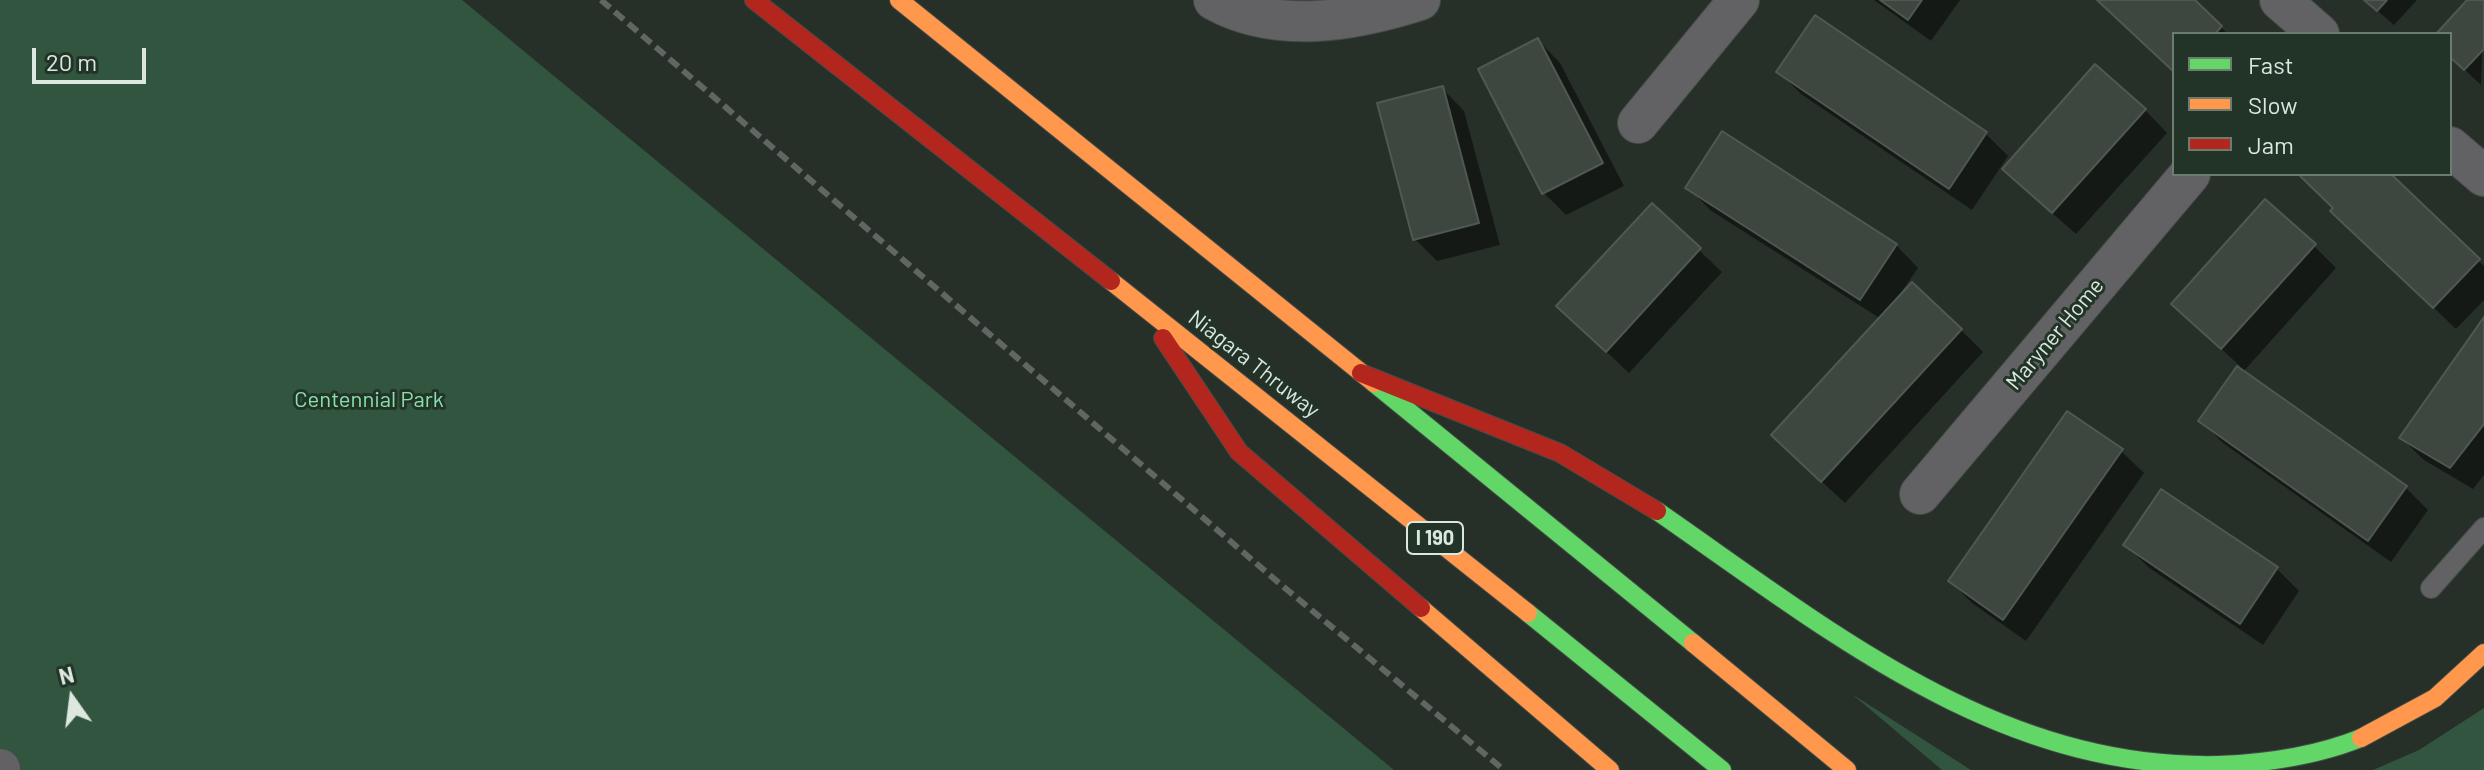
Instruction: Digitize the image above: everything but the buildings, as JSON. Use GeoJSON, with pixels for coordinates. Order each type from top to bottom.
{"type":"FeatureCollection","features":[{"type":"Feature","properties":{"kind":"highway","name":"Niagara Thruway"},"geometry":{"type":"LineString","coordinates":[[754,0],[1144,310],[1316,442],[1722,770]]}},
{"type":"Feature","properties":{"kind":"highway"},"geometry":{"type":"LineString","coordinates":[[899,0],[1847,770]]}},
{"type":"Feature","properties":{"kind":"highway"},"geometry":{"type":"LineString","coordinates":[[1144,310],[1239,452],[1610,770]]}},
{"type":"Feature","properties":{"kind":"highway"},"geometry":{"type":"LineString","coordinates":[[1361,373],[1576,460],[1769,591],[1936,694],[2009,727],[2086,754],[2159,765],[2210,766],[2272,762],[2322,753],[2377,733],[2421,708],[2484,653]]}},
{"type":"Feature","properties":{"kind":"street"},"geometry":{"type":"LineString","coordinates":[[1214,0],[1271,19],[1332,21],[1381,12],[1420,0]]}},
{"type":"Feature","properties":{"kind":"street"},"geometry":{"type":"LineString","coordinates":[[1638,123],[1739,0]]}},
{"type":"Feature","properties":{"kind":"street"},"geometry":{"type":"LineString","coordinates":[[2280,0],[2313,32]]}},
{"type":"Feature","properties":{"kind":"street"},"geometry":{"type":"LineString","coordinates":[[2452,149],[2484,176]]}},
{"type":"Feature","properties":{"kind":"street","name":"Maryner Home"},"geometry":{"type":"LineString","coordinates":[[1920,494],[2188,176]]}},
{"type":"Feature","properties":{"kind":"lane"},"geometry":{"type":"LineString","coordinates":[[2431,588],[2484,528]]}},
{"type":"Feature","properties":{"kind":"green space","name":"Centennial Park"},"geometry":{"type":"Polygon","coordinates":[[[0,0],[462,0],[1394,770],[0,770],[0,0]]]}},
{"type":"Feature","properties":{"kind":"green space"},"geometry":{"type":"Polygon","coordinates":[[[1852,694],[1971,770],[1942,770],[1852,694]]]}},
{"type":"Feature","properties":{"kind":"green space"},"geometry":{"type":"Polygon","coordinates":[[[2484,708],[2484,770],[2373,770],[2419,750],[2484,708]]]}},
{"type":"Feature","properties":{"kind":"railway"},"geometry":{"type":"LineString","coordinates":[[601,0],[1279,583],[1504,770]]}},
{"type":"Feature","properties":{"kind":"traffic: fast"},"geometry":{"type":"LineString","coordinates":[[1374,383],[1693,643]]}},
{"type":"Feature","properties":{"kind":"traffic: fast"},"geometry":{"type":"LineString","coordinates":[[1657,511],[1852,645],[1920,684],[1989,718],[2062,744],[2138,760],[2219,765],[2292,758],[2361,738]]}},
{"type":"Feature","properties":{"kind":"traffic: fast"},"geometry":{"type":"LineString","coordinates":[[1528,613],[1722,770]]}},
{"type":"Feature","properties":{"kind":"traffic: slow"},"geometry":{"type":"LineString","coordinates":[[899,0],[1374,383]]}},
{"type":"Feature","properties":{"kind":"traffic: slow"},"geometry":{"type":"LineString","coordinates":[[1111,281],[1528,613]]}},
{"type":"Feature","properties":{"kind":"traffic: slow"},"geometry":{"type":"LineString","coordinates":[[1421,608],[1610,770]]}},
{"type":"Feature","properties":{"kind":"traffic: slow"},"geometry":{"type":"LineString","coordinates":[[1693,643],[1847,770]]}},
{"type":"Feature","properties":{"kind":"traffic: slow"},"geometry":{"type":"LineString","coordinates":[[2361,738],[2435,698],[2484,653]]}},
{"type":"Feature","properties":{"kind":"traffic: jam"},"geometry":{"type":"LineString","coordinates":[[754,0],[1111,281]]}},
{"type":"Feature","properties":{"kind":"traffic: jam"},"geometry":{"type":"LineString","coordinates":[[1163,338],[1239,452],[1421,608]]}},
{"type":"Feature","properties":{"kind":"traffic: jam"},"geometry":{"type":"LineString","coordinates":[[1361,373],[1560,453],[1657,511]]}}]}
